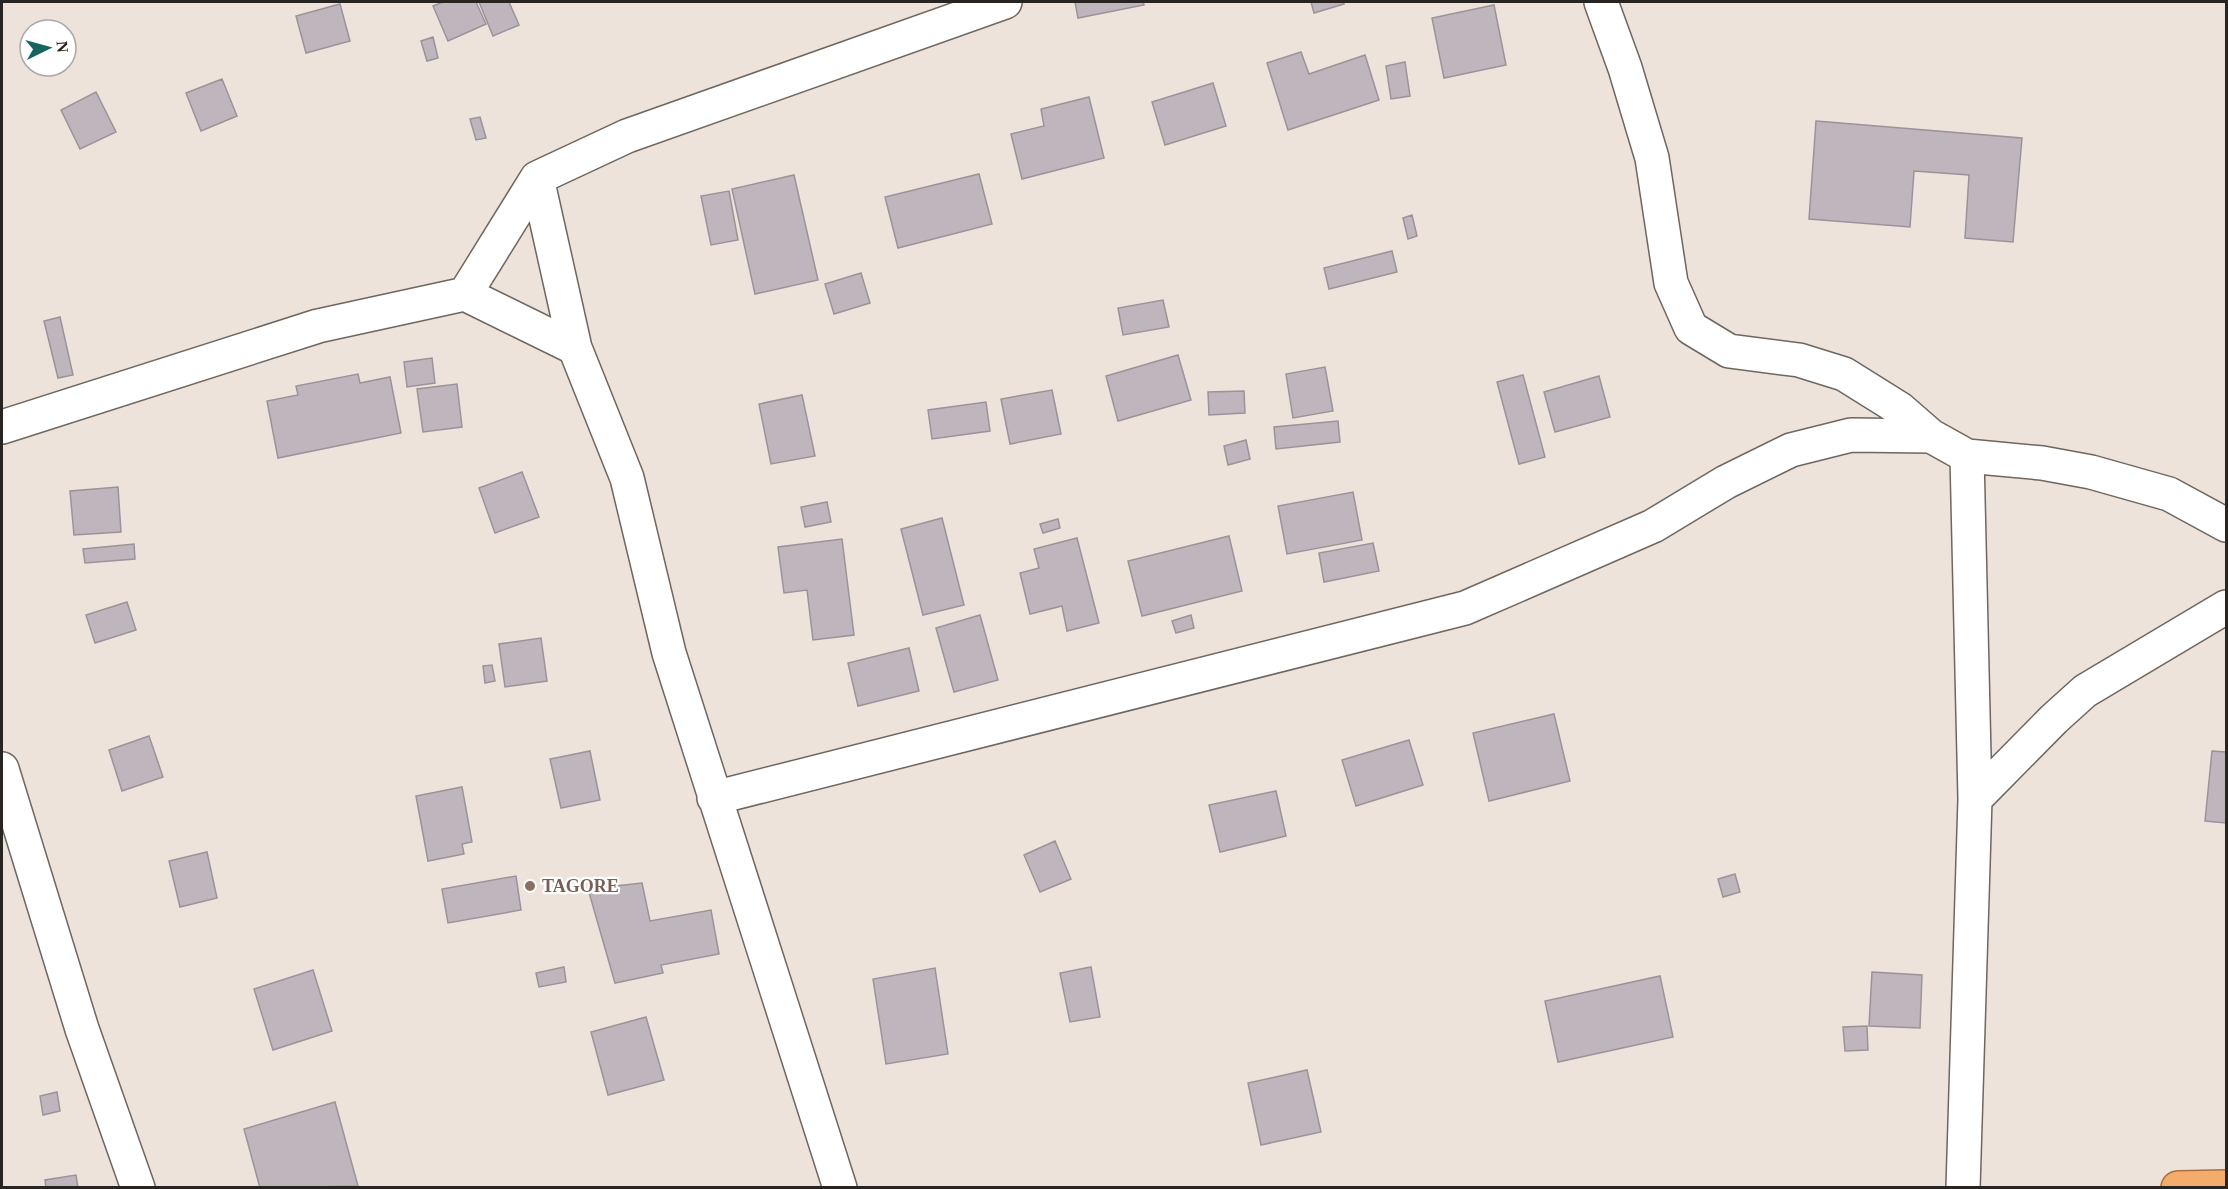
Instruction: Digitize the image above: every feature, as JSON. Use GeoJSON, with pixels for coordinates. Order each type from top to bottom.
{"type":"FeatureCollection","features":[{"type":"Feature","properties":{"kind":"highway"},"geometry":{"type":"LineString","coordinates":[[2178,1188],[2226,1187]]}},
{"type":"Feature","properties":{"kind":"street"},"geometry":{"type":"LineString","coordinates":[[465,294],[537,178],[627,136],[1005,2]]}},
{"type":"Feature","properties":{"kind":"street"},"geometry":{"type":"LineString","coordinates":[[1601,2],[1625,68],[1652,159],[1671,283],[1691,328],[1729,351],[1799,360],[1844,374],[1900,409],[1931,436],[1967,456],[2042,463],[2091,472],[2169,494],[2226,525]]}},
{"type":"Feature","properties":{"kind":"street"},"geometry":{"type":"LineString","coordinates":[[537,178],[575,348],[627,478],[669,653],[840,1188]]}},
{"type":"Feature","properties":{"kind":"street"},"geometry":{"type":"LineString","coordinates":[[2,427],[318,326],[465,294],[575,348]]}},
{"type":"Feature","properties":{"kind":"street"},"geometry":{"type":"LineString","coordinates":[[714,798],[1465,608],[1653,526],[1726,482],[1791,450],[1851,435],[1931,436]]}},
{"type":"Feature","properties":{"kind":"street"},"geometry":{"type":"LineString","coordinates":[[1963,1188],[1975,799],[1967,456]]}},
{"type":"Feature","properties":{"kind":"street"},"geometry":{"type":"LineString","coordinates":[[1975,799],[2085,691],[2226,607]]}},
{"type":"Feature","properties":{"kind":"street"},"geometry":{"type":"LineString","coordinates":[[2,769],[82,1029],[138,1188]]}},
{"type":"Feature","properties":{"kind":"building"},"geometry":{"type":"Polygon","coordinates":[[[443,2],[476,2],[486,24],[448,41],[433,6],[443,2]]]}},
{"type":"Feature","properties":{"kind":"building"},"geometry":{"type":"Polygon","coordinates":[[[479,2],[509,2],[519,25],[493,36],[479,2]]]}},
{"type":"Feature","properties":{"kind":"building"},"geometry":{"type":"Polygon","coordinates":[[[1075,2],[1143,2],[1144,5],[1078,18],[1075,2]]]}},
{"type":"Feature","properties":{"kind":"building"},"geometry":{"type":"Polygon","coordinates":[[[1311,2],[1343,2],[1344,4],[1314,13],[1311,2]]]}},
{"type":"Feature","properties":{"kind":"building"},"geometry":{"type":"Polygon","coordinates":[[[340,4],[350,41],[306,53],[296,16],[340,4]]]}},
{"type":"Feature","properties":{"kind":"building"},"geometry":{"type":"Polygon","coordinates":[[[1494,5],[1506,65],[1444,78],[1432,18],[1494,5]]]}},
{"type":"Feature","properties":{"kind":"building"},"geometry":{"type":"Polygon","coordinates":[[[433,37],[438,58],[427,61],[421,41],[433,37]]]}},
{"type":"Feature","properties":{"kind":"building"},"geometry":{"type":"Polygon","coordinates":[[[1301,52],[1309,74],[1365,55],[1379,100],[1288,130],[1267,63],[1301,52]]]}},
{"type":"Feature","properties":{"kind":"building"},"geometry":{"type":"Polygon","coordinates":[[[1405,62],[1410,96],[1391,99],[1386,66],[1405,62]]]}},
{"type":"Feature","properties":{"kind":"building"},"geometry":{"type":"Polygon","coordinates":[[[222,79],[237,116],[201,131],[186,93],[222,79]]]}},
{"type":"Feature","properties":{"kind":"building"},"geometry":{"type":"Polygon","coordinates":[[[1213,83],[1226,126],[1165,145],[1152,102],[1213,83]]]}},
{"type":"Feature","properties":{"kind":"building"},"geometry":{"type":"Polygon","coordinates":[[[96,92],[116,132],[80,149],[61,110],[96,92]]]}},
{"type":"Feature","properties":{"kind":"building"},"geometry":{"type":"Polygon","coordinates":[[[1089,97],[1104,158],[1022,179],[1011,134],[1044,126],[1041,109],[1089,97]]]}},
{"type":"Feature","properties":{"kind":"building"},"geometry":{"type":"Polygon","coordinates":[[[480,117],[486,138],[476,140],[470,119],[480,117]]]}},
{"type":"Feature","properties":{"kind":"building"},"geometry":{"type":"Polygon","coordinates":[[[1816,121],[2022,138],[2013,242],[1965,238],[1969,175],[1914,171],[1910,227],[1809,219],[1816,121]]]}},
{"type":"Feature","properties":{"kind":"building"},"geometry":{"type":"Polygon","coordinates":[[[979,174],[992,224],[898,248],[885,197],[979,174]]]}},
{"type":"Feature","properties":{"kind":"building"},"geometry":{"type":"Polygon","coordinates":[[[794,175],[818,280],[755,294],[732,189],[794,175]]]}},
{"type":"Feature","properties":{"kind":"building"},"geometry":{"type":"Polygon","coordinates":[[[729,191],[738,240],[711,245],[701,196],[729,191]]]}},
{"type":"Feature","properties":{"kind":"building"},"geometry":{"type":"Polygon","coordinates":[[[1412,215],[1417,236],[1408,239],[1403,218],[1412,215]]]}},
{"type":"Feature","properties":{"kind":"building"},"geometry":{"type":"Polygon","coordinates":[[[1392,251],[1397,272],[1329,289],[1324,268],[1392,251]]]}},
{"type":"Feature","properties":{"kind":"building"},"geometry":{"type":"Polygon","coordinates":[[[861,273],[870,303],[834,314],[825,284],[861,273]]]}},
{"type":"Feature","properties":{"kind":"building"},"geometry":{"type":"Polygon","coordinates":[[[1163,300],[1169,327],[1123,335],[1118,308],[1163,300]]]}},
{"type":"Feature","properties":{"kind":"building"},"geometry":{"type":"Polygon","coordinates":[[[60,317],[73,375],[58,378],[44,321],[60,317]]]}},
{"type":"Feature","properties":{"kind":"building"},"geometry":{"type":"Polygon","coordinates":[[[1178,355],[1191,400],[1118,421],[1106,376],[1178,355]]]}},
{"type":"Feature","properties":{"kind":"building"},"geometry":{"type":"Polygon","coordinates":[[[432,358],[435,383],[407,387],[404,362],[432,358]]]}},
{"type":"Feature","properties":{"kind":"building"},"geometry":{"type":"Polygon","coordinates":[[[1325,367],[1333,411],[1293,418],[1286,374],[1325,367]]]}},
{"type":"Feature","properties":{"kind":"building"},"geometry":{"type":"Polygon","coordinates":[[[358,374],[360,383],[390,377],[401,433],[278,458],[267,401],[298,395],[296,386],[358,374]]]}},
{"type":"Feature","properties":{"kind":"building"},"geometry":{"type":"Polygon","coordinates":[[[1523,375],[1545,457],[1519,464],[1497,382],[1523,375]]]}},
{"type":"Feature","properties":{"kind":"building"},"geometry":{"type":"Polygon","coordinates":[[[1599,376],[1610,417],[1555,432],[1544,392],[1599,376]]]}},
{"type":"Feature","properties":{"kind":"building"},"geometry":{"type":"Polygon","coordinates":[[[457,384],[462,427],[423,432],[417,389],[457,384]]]}},
{"type":"Feature","properties":{"kind":"building"},"geometry":{"type":"Polygon","coordinates":[[[1052,390],[1061,434],[1010,444],[1001,399],[1052,390]]]}},
{"type":"Feature","properties":{"kind":"building"},"geometry":{"type":"Polygon","coordinates":[[[1244,391],[1245,413],[1209,415],[1208,392],[1244,391]]]}},
{"type":"Feature","properties":{"kind":"building"},"geometry":{"type":"Polygon","coordinates":[[[802,395],[815,456],[771,464],[759,404],[802,395]]]}},
{"type":"Feature","properties":{"kind":"building"},"geometry":{"type":"Polygon","coordinates":[[[986,402],[990,431],[932,439],[928,410],[986,402]]]}},
{"type":"Feature","properties":{"kind":"building"},"geometry":{"type":"Polygon","coordinates":[[[1338,421],[1340,442],[1276,449],[1274,427],[1338,421]]]}},
{"type":"Feature","properties":{"kind":"building"},"geometry":{"type":"Polygon","coordinates":[[[1246,440],[1250,459],[1228,465],[1224,446],[1246,440]]]}},
{"type":"Feature","properties":{"kind":"building"},"geometry":{"type":"Polygon","coordinates":[[[522,472],[539,517],[495,533],[479,488],[522,472]]]}},
{"type":"Feature","properties":{"kind":"building"},"geometry":{"type":"Polygon","coordinates":[[[118,487],[121,532],[74,535],[70,491],[118,487]]]}},
{"type":"Feature","properties":{"kind":"building"},"geometry":{"type":"Polygon","coordinates":[[[1353,492],[1362,540],[1287,554],[1278,506],[1353,492]]]}},
{"type":"Feature","properties":{"kind":"building"},"geometry":{"type":"Polygon","coordinates":[[[827,502],[831,522],[805,527],[801,507],[827,502]]]}},
{"type":"Feature","properties":{"kind":"building"},"geometry":{"type":"Polygon","coordinates":[[[942,518],[964,605],[923,615],[901,529],[942,518]]]}},
{"type":"Feature","properties":{"kind":"building"},"geometry":{"type":"Polygon","coordinates":[[[1058,519],[1060,528],[1043,533],[1040,524],[1058,519]]]}},
{"type":"Feature","properties":{"kind":"building"},"geometry":{"type":"Polygon","coordinates":[[[1229,536],[1242,591],[1142,616],[1128,561],[1229,536]]]}},
{"type":"Feature","properties":{"kind":"building"},"geometry":{"type":"Polygon","coordinates":[[[1077,538],[1099,623],[1067,631],[1062,606],[1030,614],[1020,573],[1039,568],[1034,549],[1077,538]]]}},
{"type":"Feature","properties":{"kind":"building"},"geometry":{"type":"Polygon","coordinates":[[[842,539],[854,635],[813,640],[807,590],[784,593],[778,547],[842,539]]]}},
{"type":"Feature","properties":{"kind":"building"},"geometry":{"type":"Polygon","coordinates":[[[1373,543],[1379,571],[1324,582],[1319,553],[1373,543]]]}},
{"type":"Feature","properties":{"kind":"building"},"geometry":{"type":"Polygon","coordinates":[[[134,544],[135,559],[85,563],[83,549],[134,544]]]}},
{"type":"Feature","properties":{"kind":"building"},"geometry":{"type":"Polygon","coordinates":[[[127,602],[136,630],[95,643],[86,615],[127,602]]]}},
{"type":"Feature","properties":{"kind":"building"},"geometry":{"type":"Polygon","coordinates":[[[980,615],[998,680],[954,692],[936,628],[980,615]]]}},
{"type":"Feature","properties":{"kind":"building"},"geometry":{"type":"Polygon","coordinates":[[[1191,615],[1194,628],[1176,633],[1172,621],[1191,615]]]}},
{"type":"Feature","properties":{"kind":"building"},"geometry":{"type":"Polygon","coordinates":[[[541,638],[547,681],[505,687],[499,644],[541,638]]]}},
{"type":"Feature","properties":{"kind":"building"},"geometry":{"type":"Polygon","coordinates":[[[909,648],[919,691],[858,706],[848,663],[909,648]]]}},
{"type":"Feature","properties":{"kind":"building"},"geometry":{"type":"Polygon","coordinates":[[[492,665],[495,681],[485,683],[483,666],[492,665]]]}},
{"type":"Feature","properties":{"kind":"building"},"geometry":{"type":"Polygon","coordinates":[[[1554,714],[1570,781],[1489,801],[1473,733],[1554,714]]]}},
{"type":"Feature","properties":{"kind":"building"},"geometry":{"type":"Polygon","coordinates":[[[149,736],[163,777],[122,791],[109,750],[149,736]]]}},
{"type":"Feature","properties":{"kind":"building"},"geometry":{"type":"Polygon","coordinates":[[[1409,740],[1423,785],[1356,806],[1342,760],[1409,740]]]}},
{"type":"Feature","properties":{"kind":"building"},"geometry":{"type":"Polygon","coordinates":[[[590,751],[600,800],[561,808],[550,759],[590,751]]]}},
{"type":"Feature","properties":{"kind":"building"},"geometry":{"type":"Polygon","coordinates":[[[2212,751],[2226,752],[2226,823],[2205,821],[2212,751]]]}},
{"type":"Feature","properties":{"kind":"building"},"geometry":{"type":"Polygon","coordinates":[[[462,787],[472,842],[462,844],[464,854],[428,861],[416,796],[462,787]]]}},
{"type":"Feature","properties":{"kind":"building"},"geometry":{"type":"Polygon","coordinates":[[[1276,791],[1286,836],[1220,852],[1209,805],[1276,791]]]}},
{"type":"Feature","properties":{"kind":"building"},"geometry":{"type":"Polygon","coordinates":[[[1055,841],[1071,879],[1040,892],[1024,855],[1055,841]]]}},
{"type":"Feature","properties":{"kind":"building"},"geometry":{"type":"Polygon","coordinates":[[[207,852],[217,898],[180,907],[169,861],[207,852]]]}},
{"type":"Feature","properties":{"kind":"building"},"geometry":{"type":"Polygon","coordinates":[[[1735,874],[1740,892],[1723,897],[1718,879],[1735,874]]]}},
{"type":"Feature","properties":{"kind":"building"},"geometry":{"type":"Polygon","coordinates":[[[516,876],[521,910],[448,923],[442,889],[516,876]]]}},
{"type":"Feature","properties":{"kind":"building"},"geometry":{"type":"Polygon","coordinates":[[[642,883],[650,921],[711,910],[719,954],[661,965],[663,973],[615,983],[588,889],[642,883]]]}},
{"type":"Feature","properties":{"kind":"building"},"geometry":{"type":"Polygon","coordinates":[[[564,967],[566,982],[539,987],[536,973],[564,967]]]}},
{"type":"Feature","properties":{"kind":"building"},"geometry":{"type":"Polygon","coordinates":[[[1091,967],[1100,1017],[1070,1022],[1060,973],[1091,967]]]}},
{"type":"Feature","properties":{"kind":"building"},"geometry":{"type":"Polygon","coordinates":[[[935,968],[948,1054],[886,1064],[873,979],[935,968]]]}},
{"type":"Feature","properties":{"kind":"building"},"geometry":{"type":"Polygon","coordinates":[[[313,970],[332,1031],[273,1050],[254,989],[313,970]]]}},
{"type":"Feature","properties":{"kind":"building"},"geometry":{"type":"Polygon","coordinates":[[[1872,972],[1922,975],[1920,1028],[1869,1026],[1872,972]]]}},
{"type":"Feature","properties":{"kind":"building"},"geometry":{"type":"Polygon","coordinates":[[[1660,976],[1673,1037],[1558,1062],[1545,1001],[1660,976]]]}},
{"type":"Feature","properties":{"kind":"building"},"geometry":{"type":"Polygon","coordinates":[[[646,1017],[664,1080],[608,1095],[591,1032],[646,1017]]]}},
{"type":"Feature","properties":{"kind":"building"},"geometry":{"type":"Polygon","coordinates":[[[1867,1026],[1868,1050],[1845,1051],[1843,1027],[1867,1026]]]}},
{"type":"Feature","properties":{"kind":"building"},"geometry":{"type":"Polygon","coordinates":[[[1307,1070],[1321,1132],[1261,1145],[1248,1083],[1307,1070]]]}},
{"type":"Feature","properties":{"kind":"building"},"geometry":{"type":"Polygon","coordinates":[[[57,1092],[60,1111],[43,1115],[40,1096],[57,1092]]]}},
{"type":"Feature","properties":{"kind":"building"},"geometry":{"type":"Polygon","coordinates":[[[335,1102],[358,1186],[260,1188],[244,1129],[335,1102]]]}},
{"type":"Feature","properties":{"kind":"building"},"geometry":{"type":"Polygon","coordinates":[[[76,1175],[78,1188],[46,1188],[45,1180],[76,1175]]]}},
{"type":"Feature","properties":{"kind":"place","name":"TAGORE"},"geometry":{"type":"Point","coordinates":[530,886]}}]}
